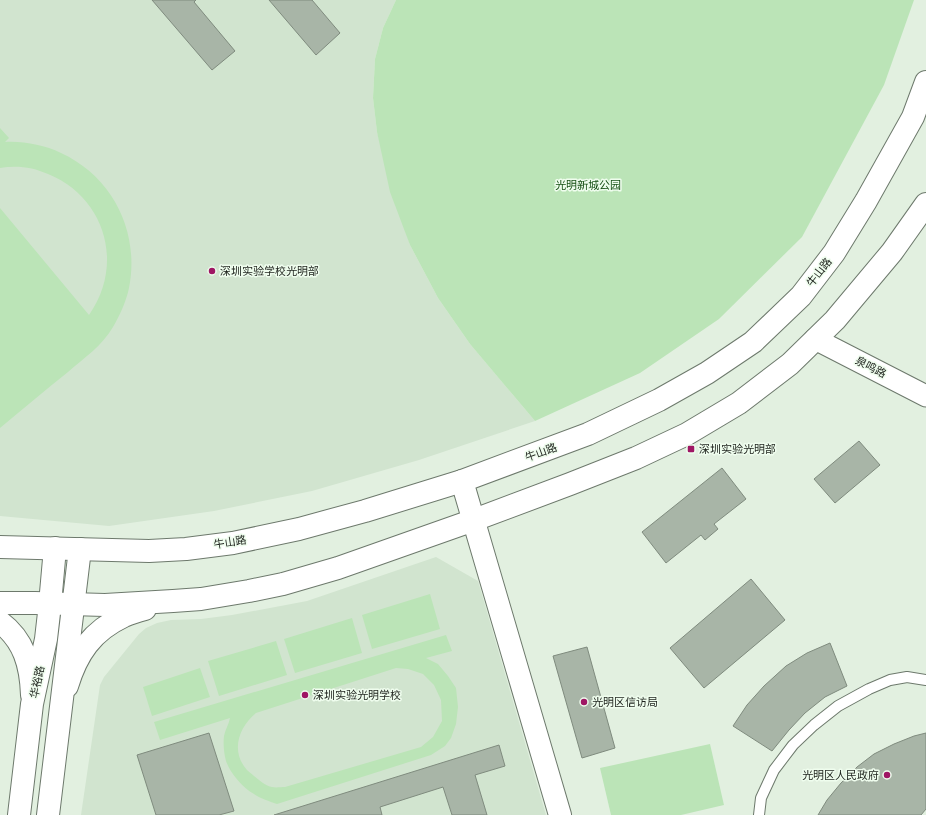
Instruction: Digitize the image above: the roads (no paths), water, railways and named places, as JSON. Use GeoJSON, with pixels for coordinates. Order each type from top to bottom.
{"type":"FeatureCollection","features":[{"type":"Feature","properties":{"kind":"street","name":"牛山路"},"geometry":{"type":"LineString","coordinates":[[0,547],[149,551],[186,549],[233,543],[299,529],[365,511],[462,481],[588,434],[666,396],[707,373],[753,342],[800,296],[834,253],[866,201],[913,117],[926,82]]}},
{"type":"Feature","properties":{"kind":"street"},"geometry":{"type":"LineString","coordinates":[[0,603],[106,606],[208,598],[283,584],[338,568],[474,520],[636,458],[687,434],[739,403],[790,364],[834,320],[892,252],[926,204]]}},
{"type":"Feature","properties":{"kind":"street","name":"泉鸣路"},"geometry":{"type":"LineString","coordinates":[[815,339],[926,396]]}},
{"type":"Feature","properties":{"kind":"street"},"geometry":{"type":"LineString","coordinates":[[462,481],[560,815]]}},
{"type":"Feature","properties":{"kind":"street","name":"华裕路"},"geometry":{"type":"LineString","coordinates":[[18,815],[32,704],[46,639],[55,548]]}},
{"type":"Feature","properties":{"kind":"street"},"geometry":{"type":"LineString","coordinates":[[48,815],[80,549]]}},
{"type":"Feature","properties":{"kind":"street"},"geometry":{"type":"LineString","coordinates":[[61,706],[76,661],[84,647],[94,636],[109,624],[125,616],[173,601]]}},
{"type":"Feature","properties":{"kind":"street"},"geometry":{"type":"LineString","coordinates":[[0,622],[13,634],[22,648],[29,666],[32,683],[32,704]]}},
{"type":"Feature","properties":{"kind":"lane"},"geometry":{"type":"LineString","coordinates":[[759,815],[761,798],[774,770],[793,745],[814,725],[838,706],[869,689],[890,680],[907,677],[926,680]]}},
{"type":"Feature","properties":{"kind":"place","name":"深圳实验学校光明部"},"geometry":{"type":"Point","coordinates":[212,271]}},
{"type":"Feature","properties":{"kind":"place","name":"深圳实验光明部"},"geometry":{"type":"Point","coordinates":[691,449]}},
{"type":"Feature","properties":{"kind":"place","name":"深圳实验光明学校"},"geometry":{"type":"Point","coordinates":[305,695]}},
{"type":"Feature","properties":{"kind":"place","name":"光明区信访局"},"geometry":{"type":"Point","coordinates":[584,702]}},
{"type":"Feature","properties":{"kind":"place","name":"光明区人民政府"},"geometry":{"type":"Point","coordinates":[887,775]}},
{"type":"Feature","properties":{"kind":"park label","name":"光明新城公园"},"geometry":{"type":"Point","coordinates":[588,185]}}]}
